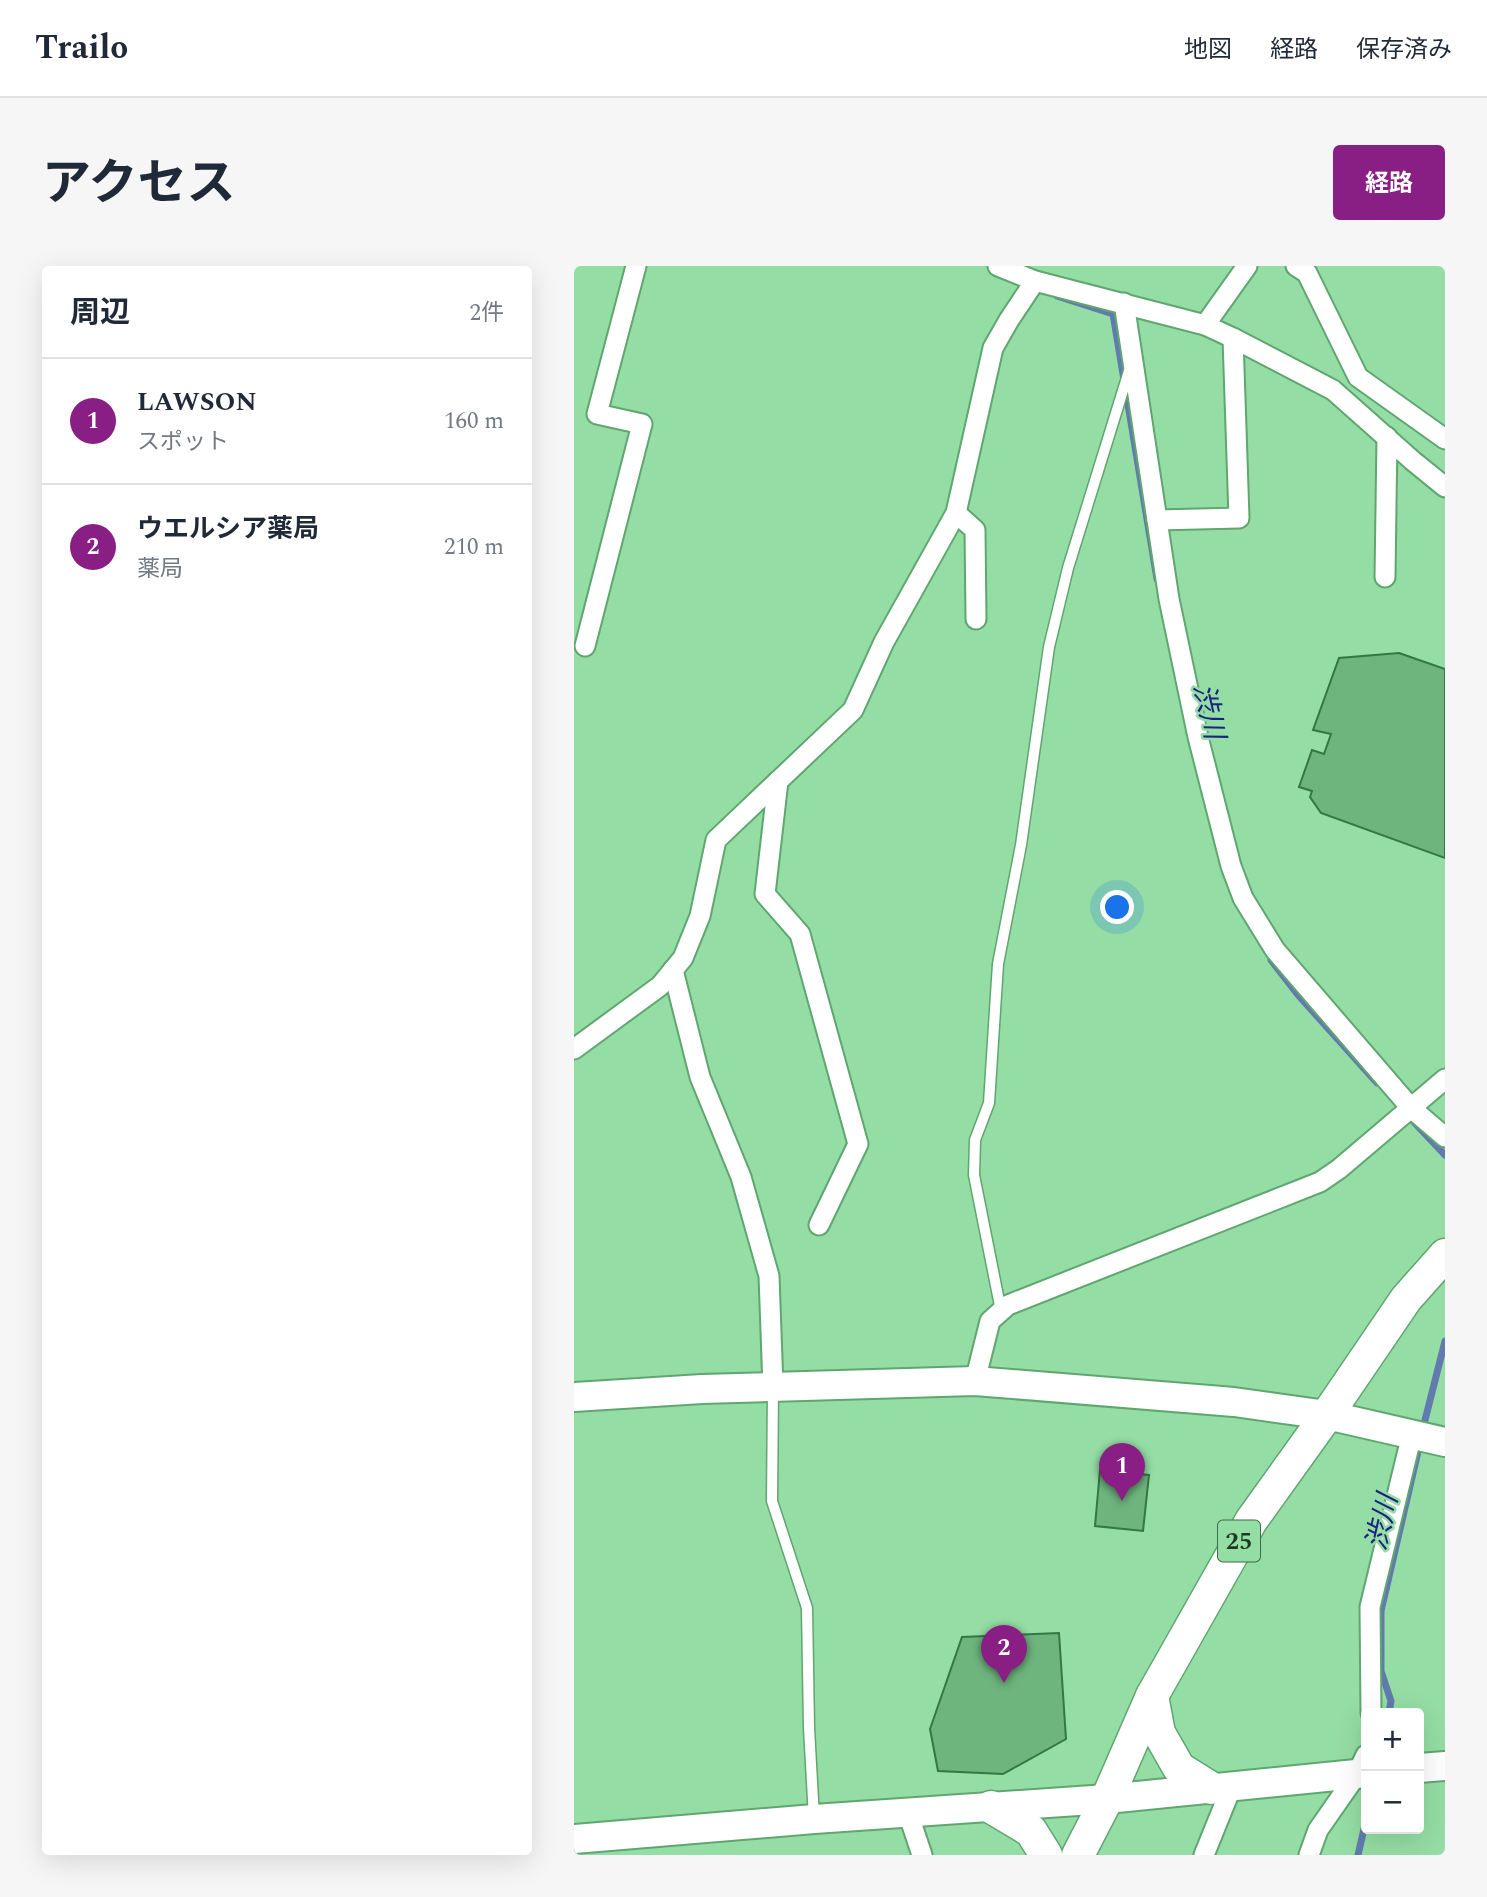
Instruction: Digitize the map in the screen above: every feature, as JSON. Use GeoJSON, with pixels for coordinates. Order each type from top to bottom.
{"type":"FeatureCollection","features":[{"type":"Feature","properties":{"kind":"main road","name":"25"},"geometry":{"type":"LineString","coordinates":[[1078,1855],[1107,1799],[1152,1696],[1251,1521],[1406,1299],[1445,1255]]}},
{"type":"Feature","properties":{"kind":"main road"},"geometry":{"type":"LineString","coordinates":[[1152,1696],[1159,1734],[1179,1768],[1222,1787]]}},
{"type":"Feature","properties":{"kind":"main road"},"geometry":{"type":"LineString","coordinates":[[991,1807],[1031,1831],[1046,1855]]}},
{"type":"Feature","properties":{"kind":"street"},"geometry":{"type":"LineString","coordinates":[[585,646],[642,424],[597,414],[636,266]]}},
{"type":"Feature","properties":{"kind":"street"},"geometry":{"type":"LineString","coordinates":[[998,266],[1205,325],[1233,338],[1333,390],[1445,487]]}},
{"type":"Feature","properties":{"kind":"street"},"geometry":{"type":"LineString","coordinates":[[1205,325],[1247,266]]}},
{"type":"Feature","properties":{"kind":"street"},"geometry":{"type":"LineString","coordinates":[[1296,266],[1307,273],[1358,377],[1445,439]]}},
{"type":"Feature","properties":{"kind":"street"},"geometry":{"type":"LineString","coordinates":[[574,1049],[660,986],[673,971],[683,958],[700,916],[716,839],[853,710],[884,642],[956,513],[993,348],[1033,274]]}},
{"type":"Feature","properties":{"kind":"street"},"geometry":{"type":"LineString","coordinates":[[1124,303],[1169,599],[1198,737],[1231,866],[1243,898],[1275,950],[1411,1108],[1445,1137]]}},
{"type":"Feature","properties":{"kind":"street"},"geometry":{"type":"LineString","coordinates":[[1157,520],[1239,518],[1233,338]]}},
{"type":"Feature","properties":{"kind":"street"},"geometry":{"type":"LineString","coordinates":[[1385,577],[1387,437]]}},
{"type":"Feature","properties":{"kind":"street"},"geometry":{"type":"LineString","coordinates":[[956,513],[975,530],[976,619]]}},
{"type":"Feature","properties":{"kind":"street"},"geometry":{"type":"LineString","coordinates":[[778,781],[765,894],[800,934],[858,1144],[819,1225]]}},
{"type":"Feature","properties":{"kind":"street"},"geometry":{"type":"LineString","coordinates":[[673,971],[700,1077],[741,1178],[769,1276],[772,1387]]}},
{"type":"Feature","properties":{"kind":"street"},"geometry":{"type":"LineString","coordinates":[[975,1381],[990,1321],[1008,1305],[1320,1182],[1445,1079]]}},
{"type":"Feature","properties":{"kind":"street"},"geometry":{"type":"LineString","coordinates":[[574,1396],[975,1381],[1234,1402],[1327,1415],[1445,1442]]}},
{"type":"Feature","properties":{"kind":"street"},"geometry":{"type":"LineString","coordinates":[[1371,1708],[1370,1607],[1412,1434]]}},
{"type":"Feature","properties":{"kind":"street"},"geometry":{"type":"LineString","coordinates":[[1424,1768],[1445,1766]]}},
{"type":"Feature","properties":{"kind":"street"},"geometry":{"type":"LineString","coordinates":[[574,1839],[1107,1799],[1222,1787],[1361,1767]]}},
{"type":"Feature","properties":{"kind":"street"},"geometry":{"type":"LineString","coordinates":[[1309,1855],[1318,1830],[1361,1770]]}},
{"type":"Feature","properties":{"kind":"street"},"geometry":{"type":"LineString","coordinates":[[1204,1855],[1222,1787]]}},
{"type":"Feature","properties":{"kind":"street"},"geometry":{"type":"LineString","coordinates":[[908,1813],[922,1855]]}},
{"type":"Feature","properties":{"kind":"lane"},"geometry":{"type":"LineString","coordinates":[[1001,1311],[974,1175],[975,1140],[989,1103],[998,964],[1021,845],[1049,648],[1068,568],[1133,360]]}},
{"type":"Feature","properties":{"kind":"lane"},"geometry":{"type":"LineString","coordinates":[[772,1387],[772,1502],[807,1608],[814,1819]]}},
{"type":"Feature","properties":{"kind":"building"},"geometry":{"type":"Polygon","coordinates":[[[1399,653],[1445,669],[1445,858],[1321,813],[1310,797],[1312,791],[1299,787],[1312,750],[1324,754],[1331,734],[1313,730],[1339,658],[1399,653]]]}},
{"type":"Feature","properties":{"kind":"building"},"geometry":{"type":"Polygon","coordinates":[[[1100,1470],[1149,1475],[1143,1531],[1095,1526],[1100,1470]]]}},
{"type":"Feature","properties":{"kind":"building"},"geometry":{"type":"Polygon","coordinates":[[[1059,1633],[1066,1739],[1003,1774],[938,1771],[930,1729],[962,1637],[1059,1633]]]}},
{"type":"Feature","properties":{"kind":"waterway","name":"渋川"},"geometry":{"type":"LineString","coordinates":[[1057,296],[1113,314],[1157,579]]}},
{"type":"Feature","properties":{"kind":"waterway","name":"渋川"},"geometry":{"type":"LineString","coordinates":[[1271,960],[1299,996],[1377,1083]]}},
{"type":"Feature","properties":{"kind":"waterway","name":"渋川"},"geometry":{"type":"LineString","coordinates":[[1414,1122],[1445,1155]]}},
{"type":"Feature","properties":{"kind":"waterway","name":"渋川"},"geometry":{"type":"LineString","coordinates":[[1422,1432],[1445,1341]]}},
{"type":"Feature","properties":{"kind":"waterway","name":"渋川"},"geometry":{"type":"LineString","coordinates":[[1390,1708],[1391,1701],[1381,1671],[1381,1611],[1420,1443]]}},
{"type":"Feature","properties":{"kind":"waterway","name":"渋川"},"geometry":{"type":"LineString","coordinates":[[1358,1855],[1363,1834]]}},
{"type":"Feature","properties":{"kind":"place","name":"LAWSON"},"geometry":{"type":"Point","coordinates":[1122,1501]}},
{"type":"Feature","properties":{"kind":"place","name":"ウエルシア薬局"},"geometry":{"type":"Point","coordinates":[1004,1683]}}]}
